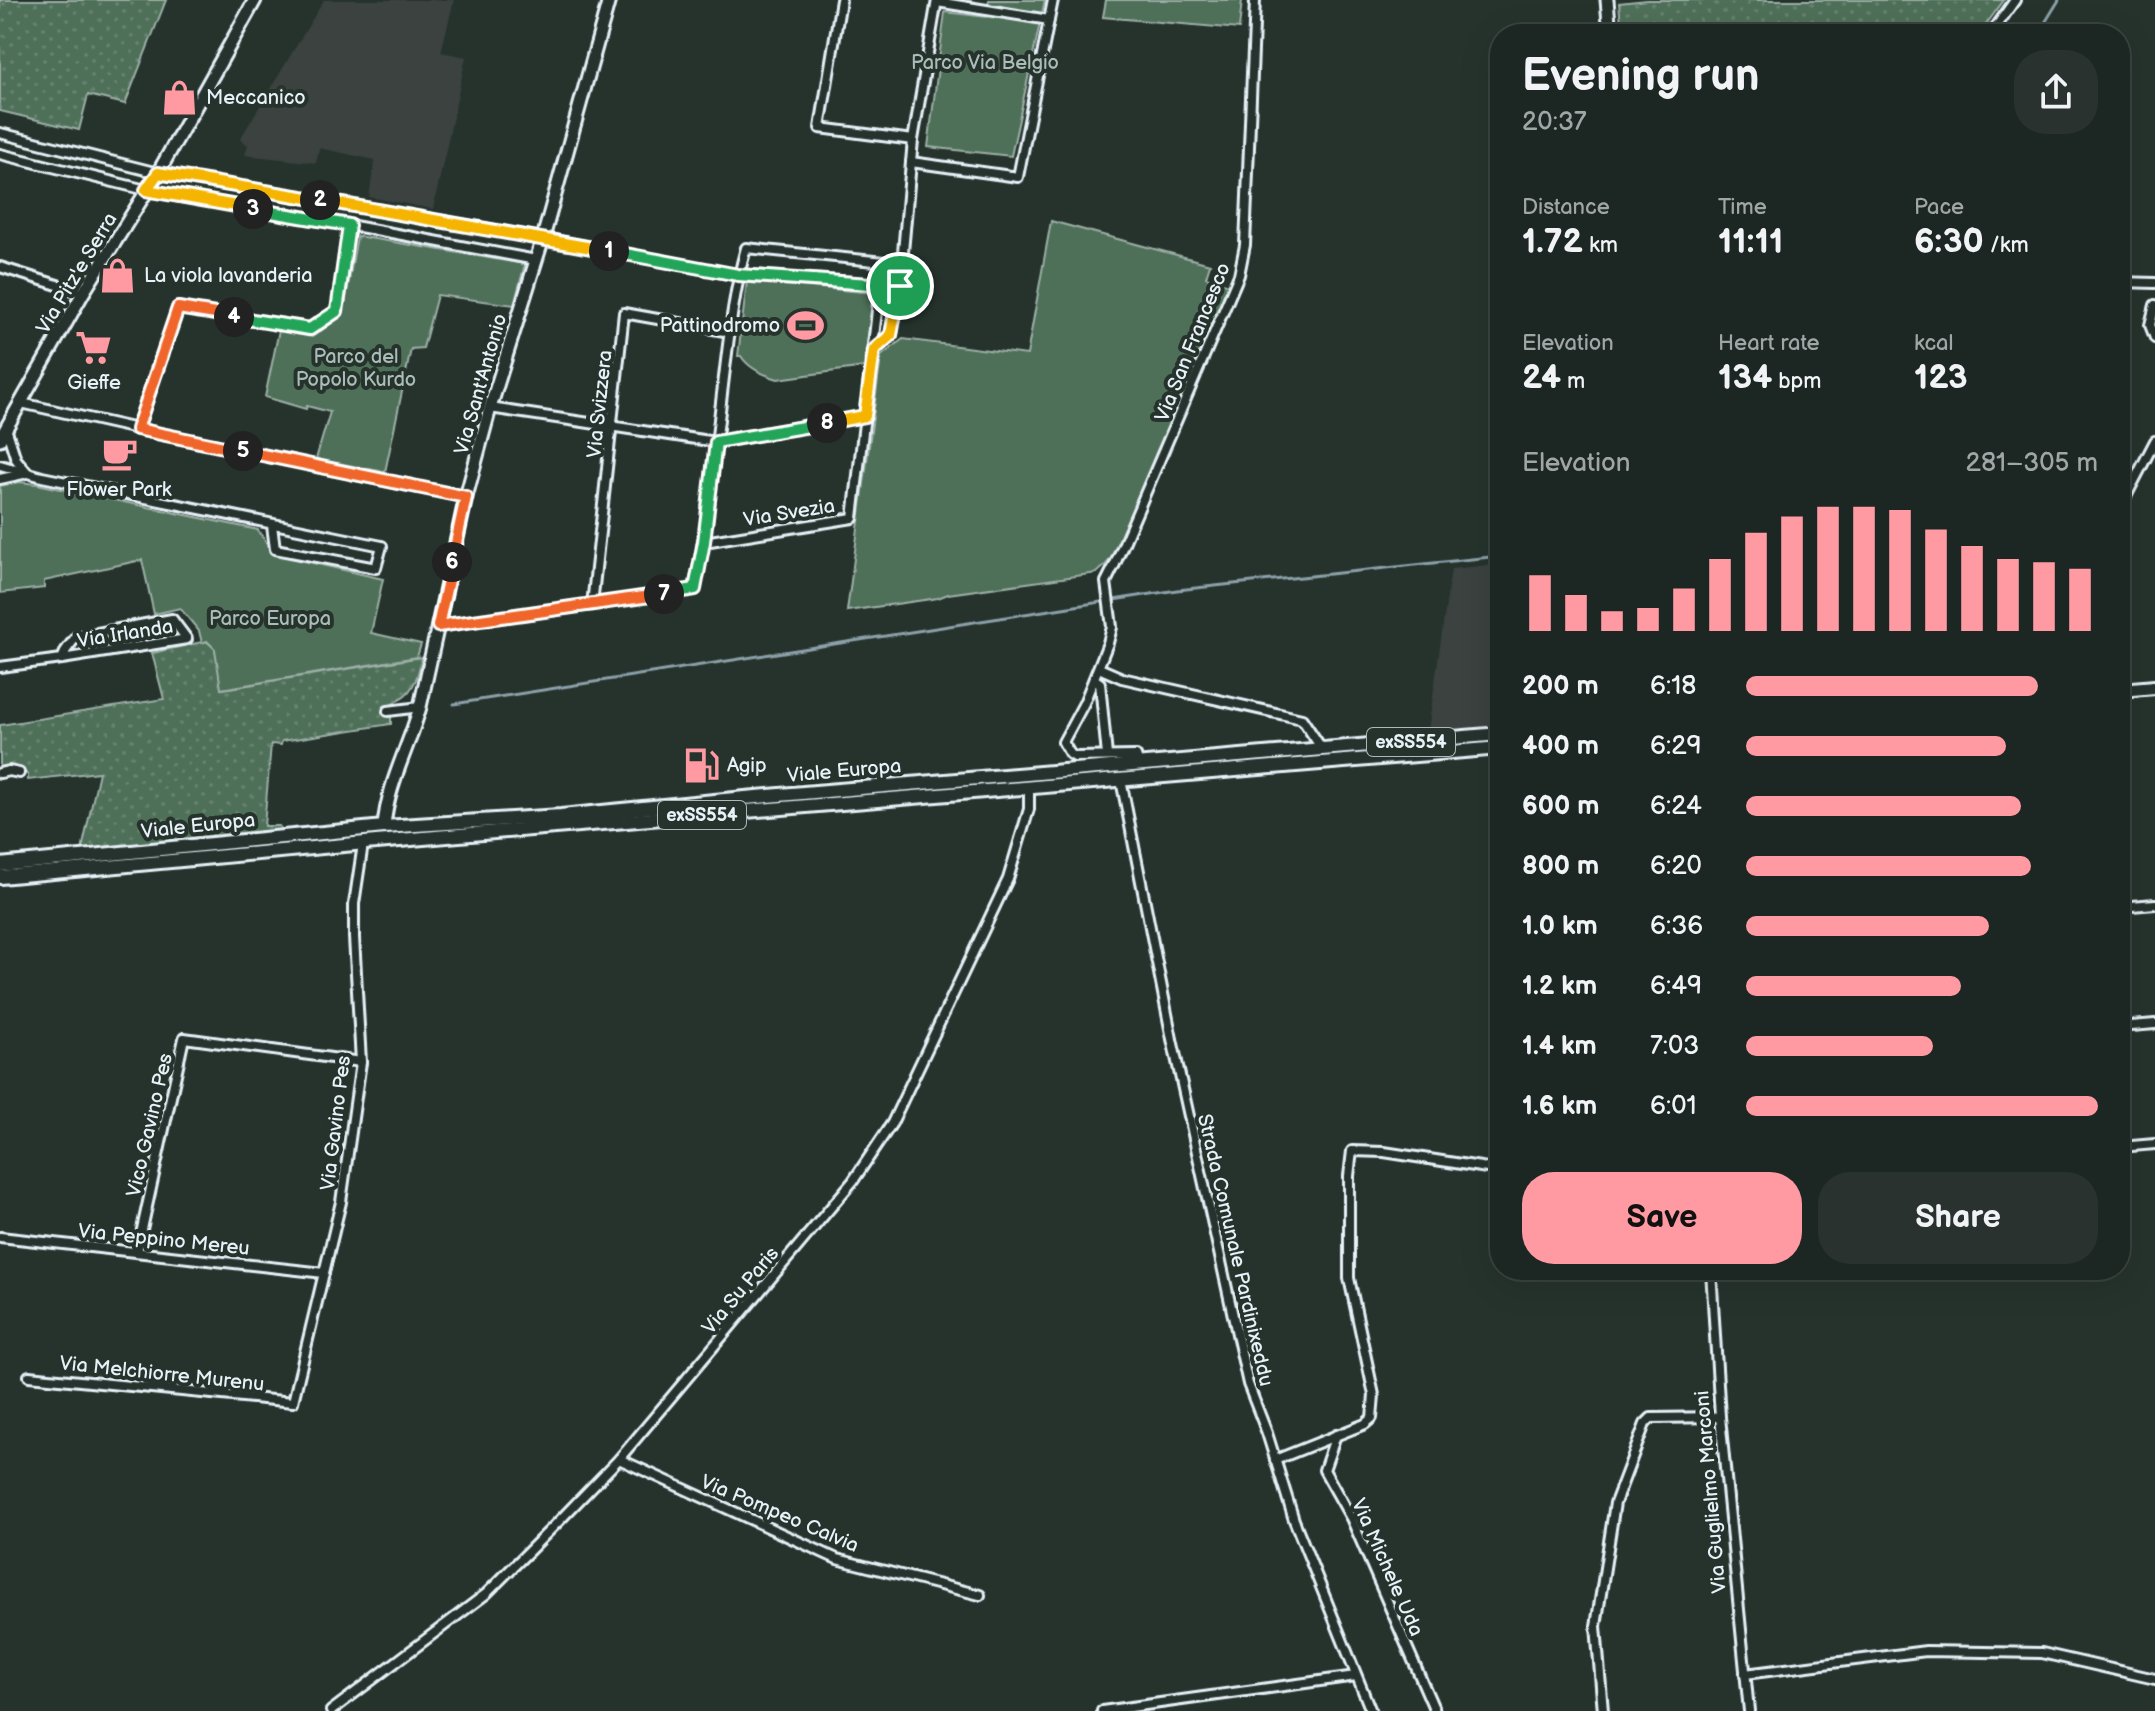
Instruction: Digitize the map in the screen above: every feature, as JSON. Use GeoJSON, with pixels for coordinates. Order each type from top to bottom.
{"type":"FeatureCollection","features":[{"type":"Feature","properties":{"kind":"main road"},"geometry":{"type":"LineString","coordinates":[[2130,689],[2155,687]]}},
{"type":"Feature","properties":{"kind":"main road","name":"Viale Europa"},"geometry":{"type":"LineString","coordinates":[[0,865],[384,827],[561,816],[1490,735]]}},
{"type":"Feature","properties":{"kind":"main road","name":"Viale Europa"},"geometry":{"type":"LineString","coordinates":[[0,877],[1490,749]]}},
{"type":"Feature","properties":{"kind":"street","name":"Via Pitz'e Serra"},"geometry":{"type":"LineString","coordinates":[[3,434],[83,293],[158,173],[255,0]]}},
{"type":"Feature","properties":{"kind":"street","name":"Via Sant'Antonio"},"geometry":{"type":"LineString","coordinates":[[384,827],[393,781],[420,707],[466,497],[490,408],[543,238],[609,0]]}},
{"type":"Feature","properties":{"kind":"street"},"geometry":{"type":"LineString","coordinates":[[841,0],[820,128],[913,140]]}},
{"type":"Feature","properties":{"kind":"street"},"geometry":{"type":"LineString","coordinates":[[911,162],[1018,177],[1053,0]]}},
{"type":"Feature","properties":{"kind":"street","name":"Via San Francesco"},"geometry":{"type":"LineString","coordinates":[[1139,765],[1136,756],[1075,757],[1063,742],[1099,668],[1112,627],[1106,582],[1239,275],[1245,245],[1255,0]]}},
{"type":"Feature","properties":{"kind":"street"},"geometry":{"type":"LineString","coordinates":[[1607,0],[1609,24]]}},
{"type":"Feature","properties":{"kind":"street"},"geometry":{"type":"LineString","coordinates":[[1998,24],[2015,0]]}},
{"type":"Feature","properties":{"kind":"street"},"geometry":{"type":"LineString","coordinates":[[937,1],[1049,20]]}},
{"type":"Feature","properties":{"kind":"street","name":"Via Svezia"},"geometry":{"type":"LineString","coordinates":[[874,350],[891,335],[904,264],[913,140],[937,1]]}},
{"type":"Feature","properties":{"kind":"street"},"geometry":{"type":"LineString","coordinates":[[0,133],[158,173],[543,238],[738,275],[900,286]]}},
{"type":"Feature","properties":{"kind":"street"},"geometry":{"type":"LineString","coordinates":[[0,154],[146,190],[536,260]]}},
{"type":"Feature","properties":{"kind":"street"},"geometry":{"type":"LineString","coordinates":[[137,429],[178,308],[310,329],[337,311],[349,225]]}},
{"type":"Feature","properties":{"kind":"street"},"geometry":{"type":"LineString","coordinates":[[438,626],[695,589],[704,542],[738,275],[746,248],[904,264]]}},
{"type":"Feature","properties":{"kind":"street"},"geometry":{"type":"LineString","coordinates":[[0,267],[83,293]]}},
{"type":"Feature","properties":{"kind":"street"},"geometry":{"type":"LineString","coordinates":[[2130,282],[2155,283]]}},
{"type":"Feature","properties":{"kind":"street","name":"Via Svezia"},"geometry":{"type":"LineString","coordinates":[[704,542],[853,518],[880,285]]}},
{"type":"Feature","properties":{"kind":"street"},"geometry":{"type":"LineString","coordinates":[[2155,305],[2150,325],[2155,338]]}},
{"type":"Feature","properties":{"kind":"street","name":"Via Svizzera"},"geometry":{"type":"LineString","coordinates":[[592,605],[624,313],[730,332]]}},
{"type":"Feature","properties":{"kind":"street"},"geometry":{"type":"LineString","coordinates":[[21,403],[466,497]]}},
{"type":"Feature","properties":{"kind":"street"},"geometry":{"type":"LineString","coordinates":[[490,408],[716,442],[865,416]]}},
{"type":"Feature","properties":{"kind":"street"},"geometry":{"type":"LineString","coordinates":[[3,434],[16,459],[28,473]]}},
{"type":"Feature","properties":{"kind":"street"},"geometry":{"type":"LineString","coordinates":[[2130,489],[2155,441]]}},
{"type":"Feature","properties":{"kind":"street"},"geometry":{"type":"LineString","coordinates":[[0,465],[382,546],[376,568],[275,549],[272,525]]}},
{"type":"Feature","properties":{"kind":"street"},"geometry":{"type":"LineString","coordinates":[[0,479],[28,473]]}},
{"type":"Feature","properties":{"kind":"street","name":"Via Irlanda"},"geometry":{"type":"LineString","coordinates":[[0,667],[78,657],[187,639],[172,619],[76,637],[62,659]]}},
{"type":"Feature","properties":{"kind":"street"},"geometry":{"type":"LineString","coordinates":[[1099,668],[1122,678],[1302,719],[1322,749]]}},
{"type":"Feature","properties":{"kind":"street"},"geometry":{"type":"LineString","coordinates":[[1094,679],[1100,683],[1107,756]]}},
{"type":"Feature","properties":{"kind":"street"},"geometry":{"type":"LineString","coordinates":[[388,711],[420,707]]}},
{"type":"Feature","properties":{"kind":"street"},"geometry":{"type":"LineString","coordinates":[[0,773],[19,773]]}},
{"type":"Feature","properties":{"kind":"street","name":"Strada Comunale Pardinixeddu"},"geometry":{"type":"LineString","coordinates":[[1121,780],[1172,1039],[1248,1384],[1294,1520],[1371,1711]]}},
{"type":"Feature","properties":{"kind":"street","name":"Via Su Paris"},"geometry":{"type":"LineString","coordinates":[[331,1711],[486,1594],[619,1459],[853,1181],[892,1123],[1008,879],[1029,809],[1029,788]]}},
{"type":"Feature","properties":{"kind":"street","name":"Via Gavino Pes"},"geometry":{"type":"LineString","coordinates":[[293,1402],[341,1202],[361,1062],[354,904],[363,844]]}},
{"type":"Feature","properties":{"kind":"street"},"geometry":{"type":"LineString","coordinates":[[2130,906],[2155,904]]}},
{"type":"Feature","properties":{"kind":"street"},"geometry":{"type":"LineString","coordinates":[[2130,1026],[2155,1024]]}},
{"type":"Feature","properties":{"kind":"street","name":"Vico Gavino Pes"},"geometry":{"type":"LineString","coordinates":[[137,1252],[184,1038],[361,1062]]}},
{"type":"Feature","properties":{"kind":"street"},"geometry":{"type":"LineString","coordinates":[[2130,1146],[2155,1144]]}},
{"type":"Feature","properties":{"kind":"street"},"geometry":{"type":"LineString","coordinates":[[1275,1460],[1365,1424],[1372,1418],[1374,1395],[1349,1278],[1349,1176],[1352,1151],[1384,1152],[1490,1168]]}},
{"type":"Feature","properties":{"kind":"street","name":"Via Peppino Mereu"},"geometry":{"type":"LineString","coordinates":[[0,1237],[324,1273]]}},
{"type":"Feature","properties":{"kind":"street","name":"Via Guglielmo Marconi"},"geometry":{"type":"LineString","coordinates":[[1712,1280],[1720,1417],[1749,1711]]}},
{"type":"Feature","properties":{"kind":"street","name":"Via Melchiorre Murenu"},"geometry":{"type":"LineString","coordinates":[[29,1376],[293,1402]]}},
{"type":"Feature","properties":{"kind":"street"},"geometry":{"type":"LineString","coordinates":[[1603,1711],[1596,1626],[1615,1503],[1645,1424],[1651,1418],[1720,1417]]}},
{"type":"Feature","properties":{"kind":"street","name":"Via Michele Uda"},"geometry":{"type":"LineString","coordinates":[[1336,1435],[1324,1470],[1351,1518],[1435,1711]]}},
{"type":"Feature","properties":{"kind":"street","name":"Via Pompeo Calvia"},"geometry":{"type":"LineString","coordinates":[[619,1459],[837,1559],[980,1595]]}},
{"type":"Feature","properties":{"kind":"street"},"geometry":{"type":"LineString","coordinates":[[1745,1674],[1926,1651],[2042,1653],[2155,1679]]}},
{"type":"Feature","properties":{"kind":"street"},"geometry":{"type":"LineString","coordinates":[[1102,1711],[1150,1708],[1356,1676]]}},
{"type":"Feature","properties":{"kind":"shaded area"},"geometry":{"type":"Polygon","coordinates":[[[324,0],[454,0],[441,52],[466,57],[433,209],[369,197],[375,160],[319,148],[316,163],[245,155],[248,145],[240,139],[324,0]]]}},
{"type":"Feature","properties":{"kind":"shaded area"},"geometry":{"type":"Polygon","coordinates":[[[1490,565],[1490,726],[1428,731],[1451,569],[1490,565]]]}},
{"type":"Feature","properties":{"kind":"green space"},"geometry":{"type":"Polygon","coordinates":[[[0,0],[166,0],[125,104],[88,95],[79,130],[0,111],[0,0]]]}},
{"type":"Feature","properties":{"kind":"green space","name":"Parco Via Belgio"},"geometry":{"type":"Polygon","coordinates":[[[989,0],[1045,0],[1011,156],[928,147],[945,12],[986,17],[989,0]]]}},
{"type":"Feature","properties":{"kind":"green space"},"geometry":{"type":"Polygon","coordinates":[[[1106,0],[1242,0],[1239,29],[1103,17],[1106,0]]]}},
{"type":"Feature","properties":{"kind":"green space"},"geometry":{"type":"Polygon","coordinates":[[[1647,0],[2004,0],[1986,24],[1621,24],[1619,3],[1647,0]]]}},
{"type":"Feature","properties":{"kind":"green space"},"geometry":{"type":"Polygon","coordinates":[[[1051,221],[1210,264],[1206,277],[1229,285],[1193,379],[1124,539],[1097,573],[847,611],[881,356],[903,339],[1027,355],[1051,221]]]}},
{"type":"Feature","properties":{"kind":"green space","name":"Parco del Popolo Kurdo"},"geometry":{"type":"Polygon","coordinates":[[[357,236],[525,264],[514,305],[437,295],[423,348],[411,349],[385,472],[316,459],[330,412],[307,406],[306,409],[265,397],[279,330],[312,337],[343,315],[357,236]]]}},
{"type":"Feature","properties":{"kind":"green space","name":"Pattinodromo"},"geometry":{"type":"Polygon","coordinates":[[[747,281],[874,293],[864,367],[778,379],[753,368],[738,356],[747,281]]]}},
{"type":"Feature","properties":{"kind":"green space","name":"Parco Europa"},"geometry":{"type":"Polygon","coordinates":[[[19,482],[258,530],[274,554],[383,579],[371,633],[421,644],[417,657],[221,689],[215,649],[207,641],[202,643],[199,631],[180,608],[154,614],[142,560],[44,581],[44,588],[0,593],[0,486],[19,482]]]}},
{"type":"Feature","properties":{"kind":"green space"},"geometry":{"type":"Polygon","coordinates":[[[206,641],[215,648],[222,689],[422,657],[410,690],[385,710],[391,716],[391,724],[282,741],[281,745],[271,744],[264,826],[279,826],[284,833],[83,854],[99,772],[28,780],[28,775],[18,768],[0,768],[0,725],[164,699],[152,653],[206,641]]]}},
{"type":"Feature","properties":{"kind":"waterway"},"geometry":{"type":"LineString","coordinates":[[2044,24],[2059,0]]}},
{"type":"Feature","properties":{"kind":"waterway"},"geometry":{"type":"LineString","coordinates":[[454,704],[1177,590],[1490,557]]}},
{"type":"Feature","properties":{"kind":"place","name":"Meccanico"},"geometry":{"type":"Point","coordinates":[180,97]}},
{"type":"Feature","properties":{"kind":"place","name":"La viola lavanderia"},"geometry":{"type":"Point","coordinates":[118,275]}},
{"type":"Feature","properties":{"kind":"place","name":"Pattinodromo"},"geometry":{"type":"Point","coordinates":[806,325]}},
{"type":"Feature","properties":{"kind":"place","name":"Gieffe"},"geometry":{"type":"Point","coordinates":[94,347]}},
{"type":"Feature","properties":{"kind":"place","name":"Flower Park"},"geometry":{"type":"Point","coordinates":[119,454]}},
{"type":"Feature","properties":{"kind":"place","name":"Agip"},"geometry":{"type":"Point","coordinates":[701,765]}},
{"type":"Feature","properties":{"kind":"route"},"geometry":{"type":"LineString","coordinates":[[158,173],[738,275],[900,286],[891,335],[874,350],[865,416],[716,442],[695,589],[438,626],[466,497],[137,429],[178,308],[310,329],[337,311],[349,225],[146,190],[158,173]]}}]}
